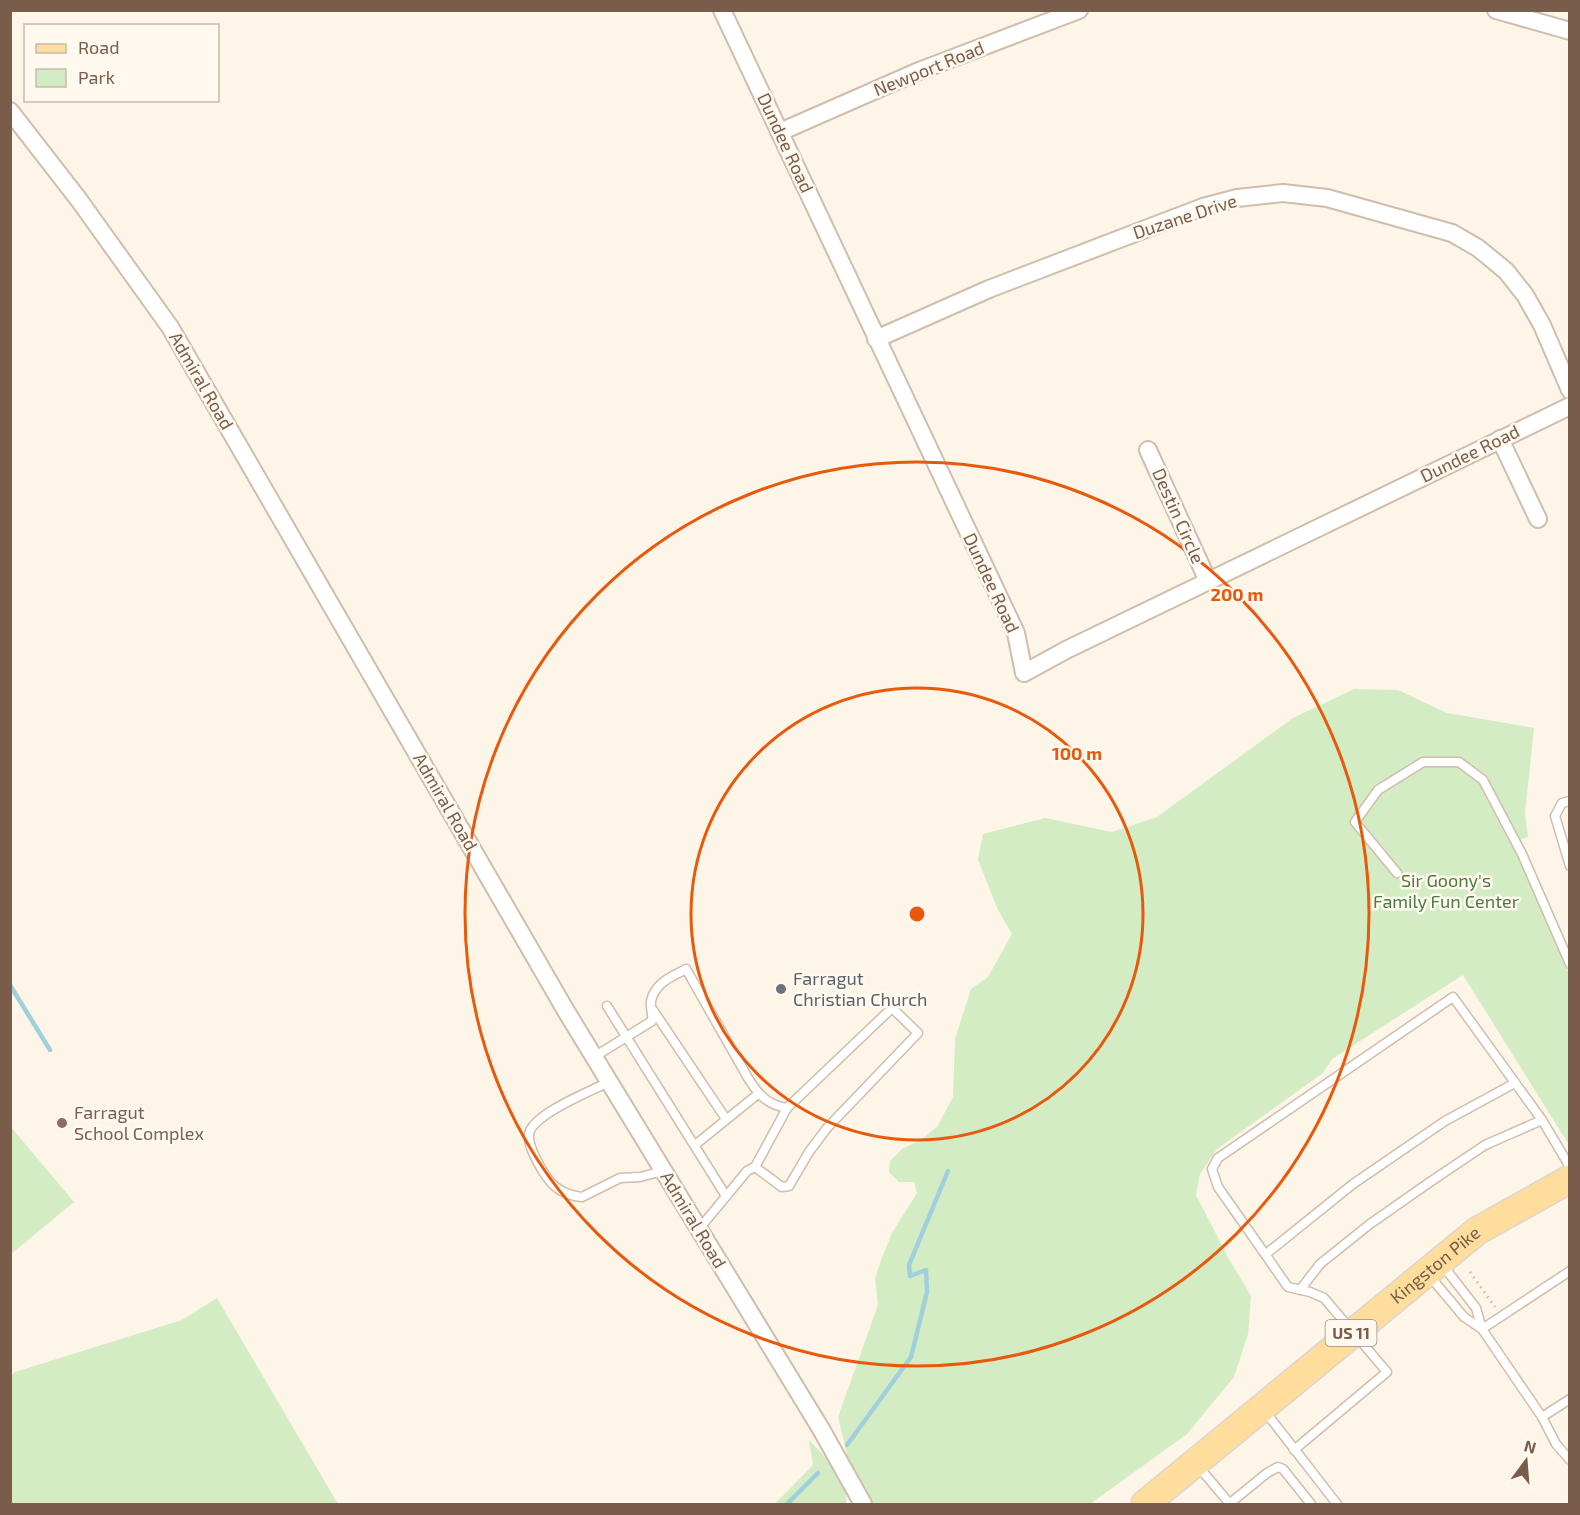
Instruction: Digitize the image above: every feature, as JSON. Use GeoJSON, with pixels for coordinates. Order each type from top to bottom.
{"type":"FeatureCollection","features":[{"type":"Feature","properties":{"kind":"main road","name":"Kingston Pike"},"geometry":{"type":"LineString","coordinates":[[1145,1504],[1477,1231],[1569,1179]]}},
{"type":"Feature","properties":{"kind":"street","name":"Dundee Road"},"geometry":{"type":"LineString","coordinates":[[722,10],[1016,633],[1024,673],[1066,650],[1569,406]]}},
{"type":"Feature","properties":{"kind":"street","name":"Newport Road"},"geometry":{"type":"LineString","coordinates":[[780,132],[919,71],[1079,10]]}},
{"type":"Feature","properties":{"kind":"street"},"geometry":{"type":"LineString","coordinates":[[1496,10],[1569,31]]}},
{"type":"Feature","properties":{"kind":"street","name":"Admiral Road"},"geometry":{"type":"LineString","coordinates":[[10,111],[79,200],[170,327],[594,1057],[821,1429],[863,1504]]}},
{"type":"Feature","properties":{"kind":"street","name":"Duzane Drive"},"geometry":{"type":"LineString","coordinates":[[876,339],[988,289],[1203,207],[1237,198],[1283,194],[1327,198],[1452,233],[1478,248],[1506,271],[1525,296],[1542,325],[1569,390]]}},
{"type":"Feature","properties":{"kind":"street"},"geometry":{"type":"LineString","coordinates":[[1500,439],[1538,519]]}},
{"type":"Feature","properties":{"kind":"street","name":"Destin Circle"},"geometry":{"type":"LineString","coordinates":[[1148,450],[1208,581]]}},
{"type":"Feature","properties":{"kind":"lane"},"geometry":{"type":"LineString","coordinates":[[1397,873],[1355,822],[1378,790],[1422,762],[1459,762],[1483,780],[1522,854],[1569,964]]}},
{"type":"Feature","properties":{"kind":"lane"},"geometry":{"type":"LineString","coordinates":[[1569,801],[1562,803],[1555,816],[1569,866]]}},
{"type":"Feature","properties":{"kind":"lane"},"geometry":{"type":"LineString","coordinates":[[594,1057],[652,1020],[651,1003],[656,991],[663,981],[686,969],[758,1094],[774,1106],[787,1108]]}},
{"type":"Feature","properties":{"kind":"lane"},"geometry":{"type":"LineString","coordinates":[[1294,1450],[1387,1372],[1324,1298],[1288,1287],[1218,1187],[1212,1169],[1218,1158],[1453,997],[1542,1120],[1569,1167]]}},
{"type":"Feature","properties":{"kind":"lane"},"geometry":{"type":"LineString","coordinates":[[607,1006],[726,1196]]}},
{"type":"Feature","properties":{"kind":"lane"},"geometry":{"type":"LineString","coordinates":[[699,1229],[747,1172],[755,1167],[787,1108],[892,1008],[918,1033],[827,1128],[809,1152],[789,1186],[782,1187],[755,1167]]}},
{"type":"Feature","properties":{"kind":"lane"},"geometry":{"type":"LineString","coordinates":[[652,1009],[726,1119]]}},
{"type":"Feature","properties":{"kind":"lane"},"geometry":{"type":"LineString","coordinates":[[609,1082],[564,1104],[539,1120],[531,1129],[529,1135],[531,1144],[541,1168],[558,1191],[582,1197],[620,1178],[640,1177],[663,1171]]}},
{"type":"Feature","properties":{"kind":"lane"},"geometry":{"type":"LineString","coordinates":[[1266,1254],[1353,1184],[1445,1121],[1515,1083]]}},
{"type":"Feature","properties":{"kind":"lane"},"geometry":{"type":"LineString","coordinates":[[694,1144],[758,1094]]}},
{"type":"Feature","properties":{"kind":"lane"},"geometry":{"type":"LineString","coordinates":[[1299,1290],[1320,1264],[1370,1224],[1430,1182],[1485,1145],[1542,1120]]}},
{"type":"Feature","properties":{"kind":"lane"},"geometry":{"type":"LineString","coordinates":[[1433,1267],[1464,1317],[1482,1329]]}},
{"type":"Feature","properties":{"kind":"lane"},"geometry":{"type":"LineString","coordinates":[[1433,1267],[1476,1308],[1482,1329],[1542,1417],[1556,1444],[1569,1460]]}},
{"type":"Feature","properties":{"kind":"lane"},"geometry":{"type":"LineString","coordinates":[[1482,1329],[1569,1271]]}},
{"type":"Feature","properties":{"kind":"lane"},"geometry":{"type":"LineString","coordinates":[[1542,1417],[1569,1399]]}},
{"type":"Feature","properties":{"kind":"lane"},"geometry":{"type":"LineString","coordinates":[[1262,1407],[1337,1504]]}},
{"type":"Feature","properties":{"kind":"lane"},"geometry":{"type":"LineString","coordinates":[[1195,1463],[1230,1504],[1267,1473],[1278,1467],[1283,1469],[1311,1504]]}},
{"type":"Feature","properties":{"kind":"path"},"geometry":{"type":"LineString","coordinates":[[1470,1272],[1502,1316]]}},
{"type":"Feature","properties":{"kind":"green space","name":"Sir Goony's Family Fun Center"},"geometry":{"type":"Polygon","coordinates":[[[1354,689],[1398,690],[1447,713],[1534,728],[1525,813],[1528,837],[1517,841],[1569,974],[1569,1145],[1463,975],[1332,1059],[1323,1073],[1217,1149],[1200,1174],[1196,1195],[1251,1296],[1248,1334],[1234,1377],[1187,1434],[1090,1504],[872,1504],[850,1467],[838,1417],[878,1305],[875,1279],[881,1260],[892,1233],[917,1193],[914,1182],[899,1182],[889,1172],[890,1161],[902,1149],[919,1141],[937,1127],[953,1097],[955,1039],[971,989],[988,977],[1012,934],[998,910],[978,860],[983,834],[1045,818],[1112,832],[1157,817],[1293,718],[1354,689]]]}},
{"type":"Feature","properties":{"kind":"green space"},"geometry":{"type":"Polygon","coordinates":[[[10,1126],[74,1202],[11,1254],[10,1254],[10,1126]]]}},
{"type":"Feature","properties":{"kind":"green space"},"geometry":{"type":"Polygon","coordinates":[[[217,1298],[338,1504],[11,1504],[11,1376],[15,1372],[182,1320],[217,1298]]]}},
{"type":"Feature","properties":{"kind":"green space"},"geometry":{"type":"Polygon","coordinates":[[[809,1440],[835,1469],[844,1487],[846,1504],[775,1504],[813,1465],[809,1440]]]}},
{"type":"Feature","properties":{"kind":"waterway"},"geometry":{"type":"LineString","coordinates":[[10,985],[50,1050]]}},
{"type":"Feature","properties":{"kind":"waterway"},"geometry":{"type":"LineString","coordinates":[[847,1445],[911,1357],[927,1292],[926,1270],[910,1276],[909,1265],[948,1171]]}},
{"type":"Feature","properties":{"kind":"waterway"},"geometry":{"type":"LineString","coordinates":[[787,1504],[818,1473]]}},
{"type":"Feature","properties":{"kind":"place","name":"Farragut Christian Church"},"geometry":{"type":"Point","coordinates":[781,989]}},
{"type":"Feature","properties":{"kind":"place","name":"Farragut School Complex"},"geometry":{"type":"Point","coordinates":[62,1123]}}]}
